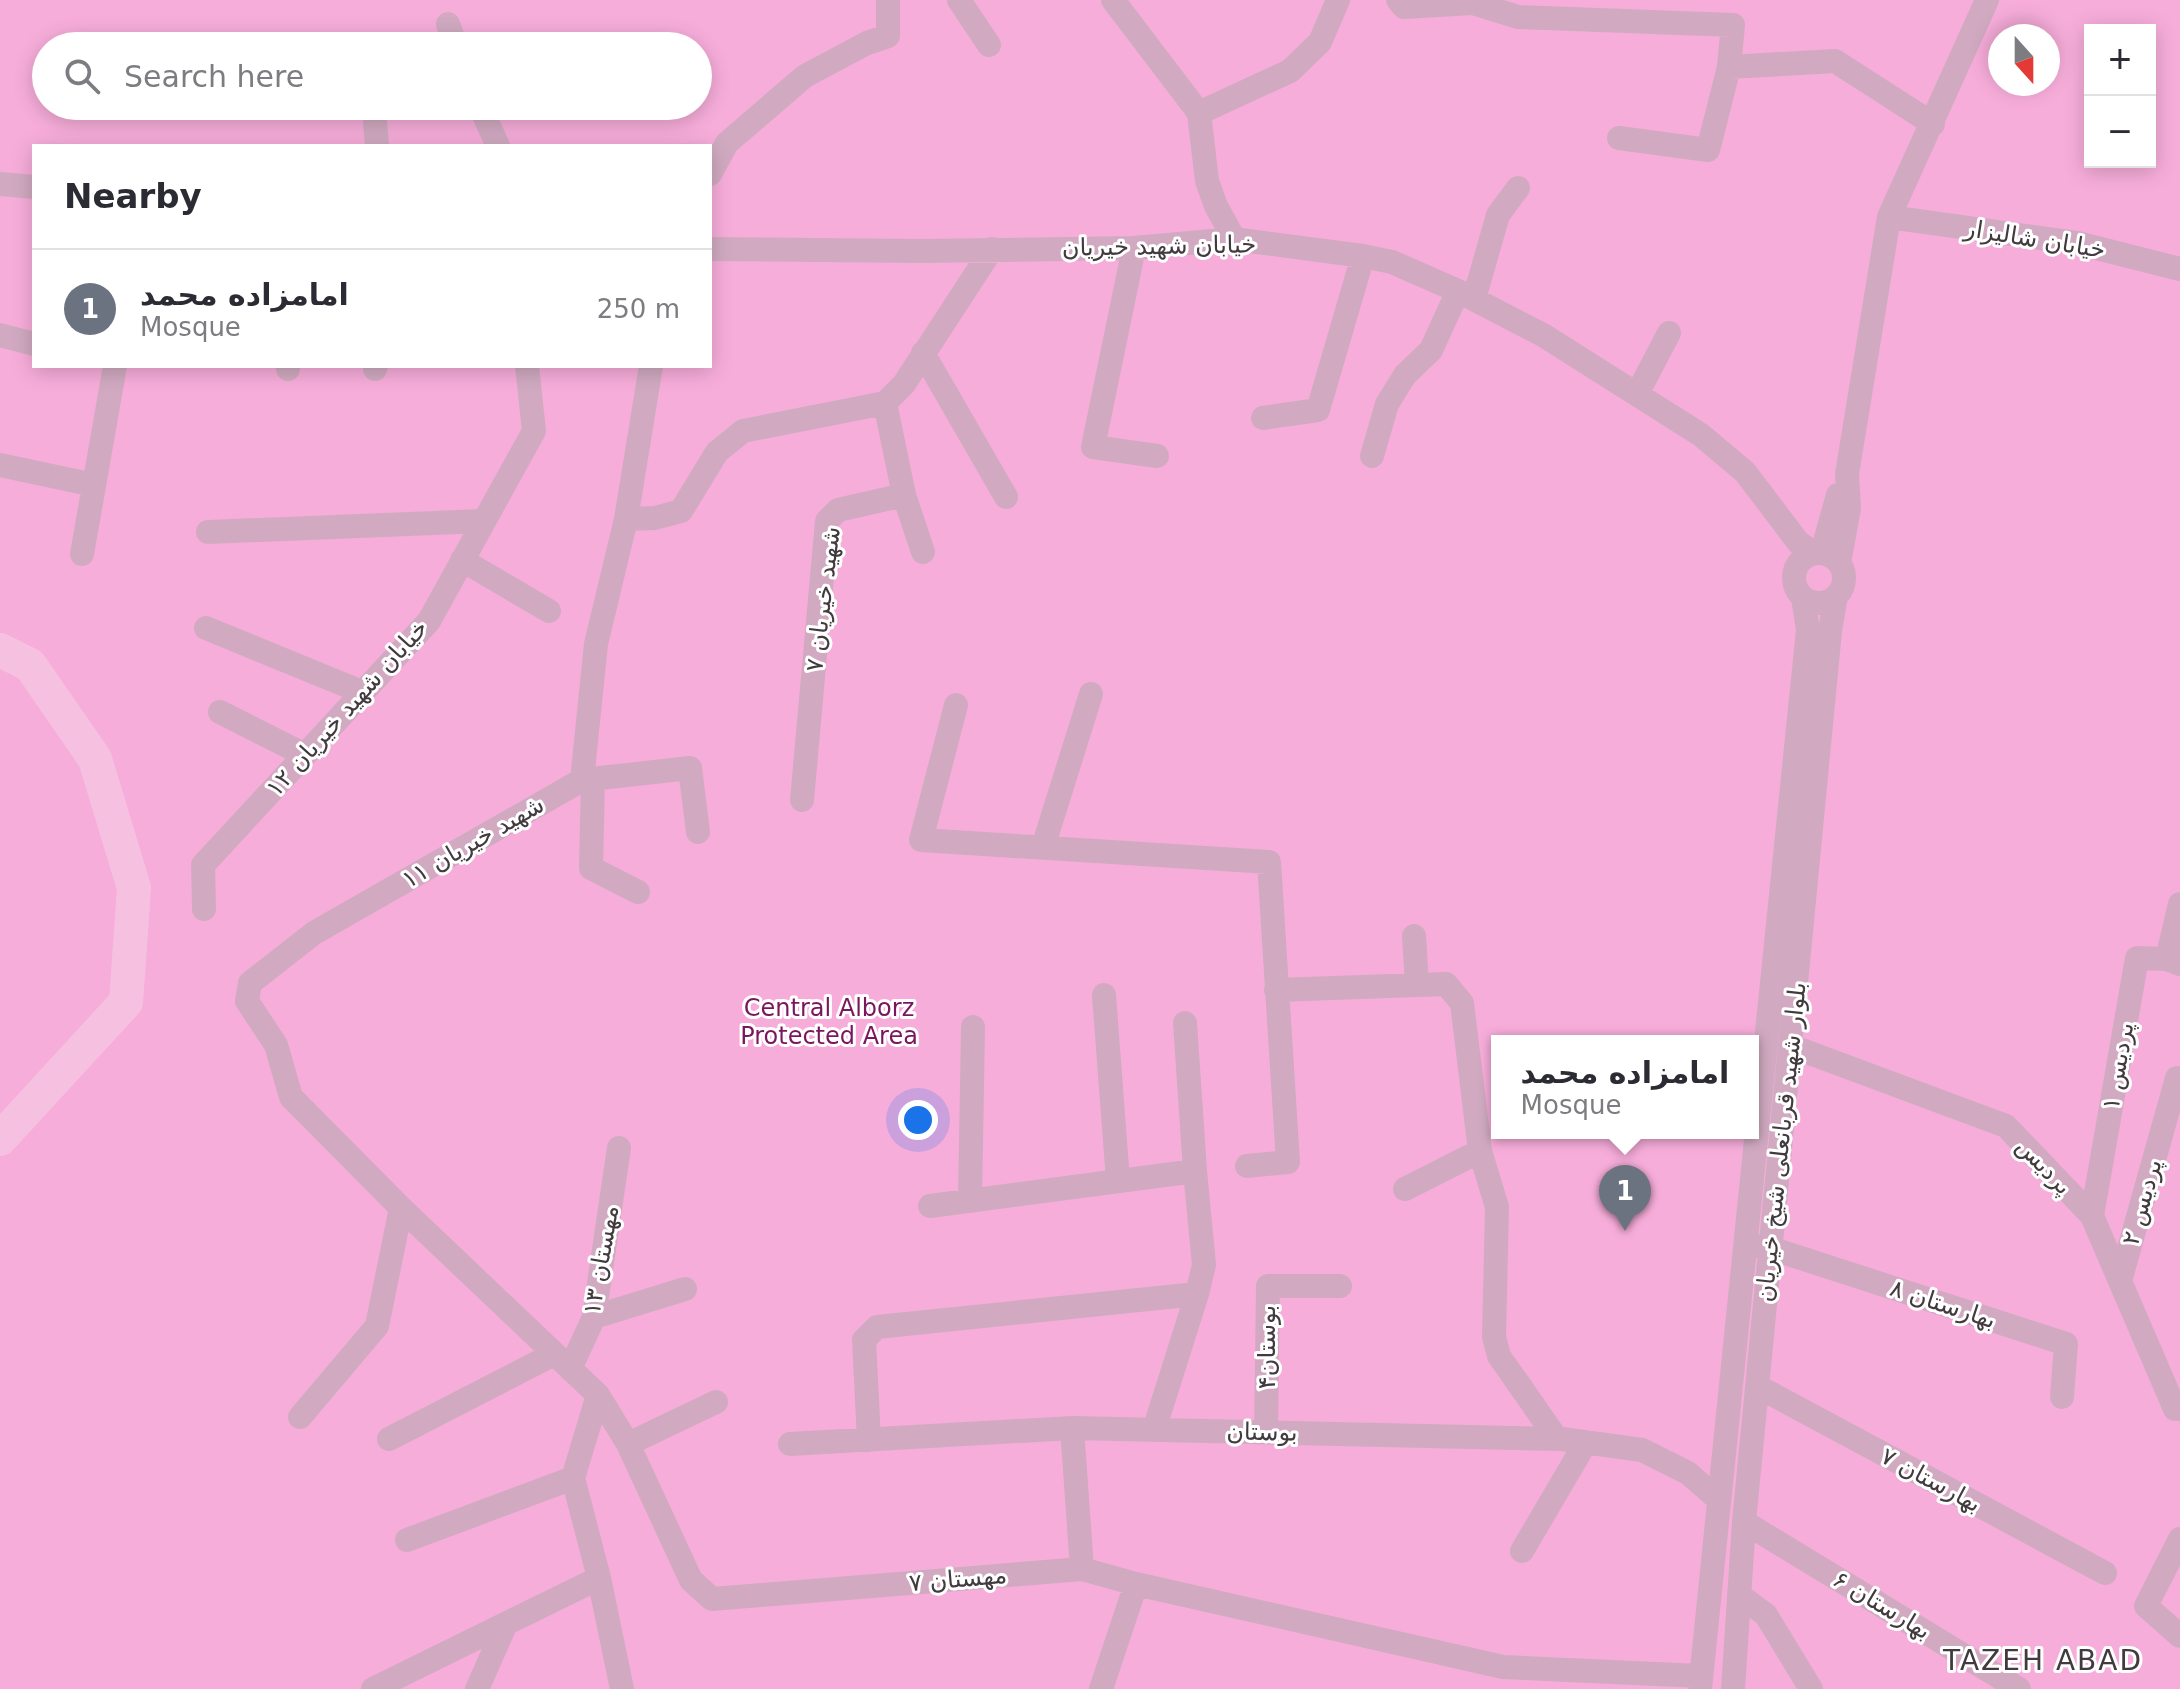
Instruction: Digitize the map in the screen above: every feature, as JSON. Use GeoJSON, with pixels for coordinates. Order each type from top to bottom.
{"type":"FeatureCollection","features":[{"type":"Feature","properties":{"kind":"street"},"geometry":{"type":"LineString","coordinates":[[712,170],[727,143],[805,76],[867,43],[888,36],[888,0]]}},
{"type":"Feature","properties":{"kind":"street"},"geometry":{"type":"LineString","coordinates":[[959,0],[989,45]]}},
{"type":"Feature","properties":{"kind":"street"},"geometry":{"type":"LineString","coordinates":[[1113,0],[1199,113],[1207,181],[1234,239]]}},
{"type":"Feature","properties":{"kind":"street"},"geometry":{"type":"LineString","coordinates":[[1199,113],[1290,71],[1320,42],[1338,0]]}},
{"type":"Feature","properties":{"kind":"street"},"geometry":{"type":"LineString","coordinates":[[1398,0],[1404,7],[1473,3],[1518,17],[1733,25],[1729,67],[1708,150],[1619,138]]}},
{"type":"Feature","properties":{"kind":"street"},"geometry":{"type":"LineString","coordinates":[[1825,556],[1849,508],[1847,474],[1889,217],[1987,0]]}},
{"type":"Feature","properties":{"kind":"street"},"geometry":{"type":"LineString","coordinates":[[1729,67],[1835,61],[1933,124]]}},
{"type":"Feature","properties":{"kind":"street"},"geometry":{"type":"LineString","coordinates":[[486,120],[497,144]]}},
{"type":"Feature","properties":{"kind":"street"},"geometry":{"type":"LineString","coordinates":[[0,184],[32,187]]}},
{"type":"Feature","properties":{"kind":"street"},"geometry":{"type":"LineString","coordinates":[[1372,456],[1387,404],[1405,375],[1431,350],[1466,295],[1498,215],[1518,188]]}},
{"type":"Feature","properties":{"kind":"street"},"geometry":{"type":"LineString","coordinates":[[1187,243],[1216,206]]}},
{"type":"Feature","properties":{"kind":"street","name":"خیابان شالیزار"},"geometry":{"type":"LineString","coordinates":[[1889,217],[2077,243],[2180,269]]}},
{"type":"Feature","properties":{"kind":"street","name":"خیابان شهید خیریان"},"geometry":{"type":"LineString","coordinates":[[712,249],[1134,248],[1234,239],[1392,262],[1466,295],[1543,335],[1701,435],[1745,472],[1769,506]]}},
{"type":"Feature","properties":{"kind":"street"},"geometry":{"type":"LineString","coordinates":[[1134,248],[1093,447],[1157,456]]}},
{"type":"Feature","properties":{"kind":"street"},"geometry":{"type":"LineString","coordinates":[[626,519],[655,518],[681,511],[717,452],[743,431],[885,403],[904,384],[992,249]]}},
{"type":"Feature","properties":{"kind":"street"},"geometry":{"type":"LineString","coordinates":[[1263,418],[1318,410],[1363,256]]}},
{"type":"Feature","properties":{"kind":"street"},"geometry":{"type":"LineString","coordinates":[[1637,394],[1669,333]]}},
{"type":"Feature","properties":{"kind":"street"},"geometry":{"type":"LineString","coordinates":[[0,335],[32,343]]}},
{"type":"Feature","properties":{"kind":"street"},"geometry":{"type":"LineString","coordinates":[[923,353],[1006,497]]}},
{"type":"Feature","properties":{"kind":"street"},"geometry":{"type":"LineString","coordinates":[[82,554],[115,368]]}},
{"type":"Feature","properties":{"kind":"street","name":"خیابان شهید خیریان ۱۲"},"geometry":{"type":"LineString","coordinates":[[204,909],[203,865],[429,621],[534,431],[527,368]]}},
{"type":"Feature","properties":{"kind":"street"},"geometry":{"type":"LineString","coordinates":[[638,892],[591,868],[587,779],[596,644],[626,519],[651,368]]}},
{"type":"Feature","properties":{"kind":"street"},"geometry":{"type":"LineString","coordinates":[[885,403],[904,495],[923,552]]}},
{"type":"Feature","properties":{"kind":"street"},"geometry":{"type":"LineString","coordinates":[[0,465],[94,485]]}},
{"type":"Feature","properties":{"kind":"street","name":"شهید خیریان ۷"},"geometry":{"type":"LineString","coordinates":[[802,800],[827,521],[838,510],[904,495]]}},
{"type":"Feature","properties":{"kind":"street"},"geometry":{"type":"LineString","coordinates":[[1769,506],[1798,542],[1825,556],[1844,576],[1836,596],[1816,603],[1803,598]]}},
{"type":"Feature","properties":{"kind":"street"},"geometry":{"type":"LineString","coordinates":[[1759,1134],[1806,764],[1808,630],[1803,598],[1794,584],[1769,506]]}},
{"type":"Feature","properties":{"kind":"street"},"geometry":{"type":"LineString","coordinates":[[208,532],[483,521]]}},
{"type":"Feature","properties":{"kind":"street"},"geometry":{"type":"LineString","coordinates":[[1793,576],[1799,561],[1825,556]]}},
{"type":"Feature","properties":{"kind":"street"},"geometry":{"type":"LineString","coordinates":[[462,560],[549,611]]}},
{"type":"Feature","properties":{"kind":"street","name":"بلوار شهید قربانعلی شیخ خیریان"},"geometry":{"type":"LineString","coordinates":[[1733,1689],[1744,1522],[1791,1046],[1806,764],[1836,596]]}},
{"type":"Feature","properties":{"kind":"street"},"geometry":{"type":"LineString","coordinates":[[206,628],[362,692]]}},
{"type":"Feature","properties":{"kind":"street"},"geometry":{"type":"LineString","coordinates":[[1043,847],[1091,694]]}},
{"type":"Feature","properties":{"kind":"street"},"geometry":{"type":"LineString","coordinates":[[956,705],[921,840],[1269,862],[1288,1162],[1247,1166]]}},
{"type":"Feature","properties":{"kind":"street"},"geometry":{"type":"LineString","coordinates":[[220,712],[305,755]]}},
{"type":"Feature","properties":{"kind":"street"},"geometry":{"type":"LineString","coordinates":[[587,779],[690,768],[698,832]]}},
{"type":"Feature","properties":{"kind":"street","name":"شهید خیریان ۱۱"},"geometry":{"type":"LineString","coordinates":[[401,1208],[291,1097],[276,1045],[247,1001],[250,983],[314,933],[587,779]]}},
{"type":"Feature","properties":{"kind":"street"},"geometry":{"type":"LineString","coordinates":[[2174,961],[2180,904]]}},
{"type":"Feature","properties":{"kind":"street"},"geometry":{"type":"LineString","coordinates":[[1414,936],[1417,985]]}},
{"type":"Feature","properties":{"kind":"street","name":"پردیس ۱"},"geometry":{"type":"LineString","coordinates":[[2092,1216],[2137,958],[2174,961]]}},
{"type":"Feature","properties":{"kind":"street"},"geometry":{"type":"LineString","coordinates":[[1276,990],[1446,984],[1462,1003],[1480,1151],[1497,1207],[1494,1337],[1499,1356],[1557,1439]]}},
{"type":"Feature","properties":{"kind":"street"},"geometry":{"type":"LineString","coordinates":[[1104,995],[1118,1181]]}},
{"type":"Feature","properties":{"kind":"street"},"geometry":{"type":"LineString","coordinates":[[1154,1430],[1204,1265],[1185,1023]]}},
{"type":"Feature","properties":{"kind":"street"},"geometry":{"type":"LineString","coordinates":[[970,1200],[973,1027]]}},
{"type":"Feature","properties":{"kind":"street","name":"پردیس"},"geometry":{"type":"LineString","coordinates":[[1791,1046],[2006,1126],[2092,1216],[2175,1409],[2180,1409]]}},
{"type":"Feature","properties":{"kind":"street","name":"پردیس ۲"},"geometry":{"type":"LineString","coordinates":[[2120,1281],[2177,1078]]}},
{"type":"Feature","properties":{"kind":"street"},"geometry":{"type":"LineString","coordinates":[[1700,1682],[1758,1139]]}},
{"type":"Feature","properties":{"kind":"street","name":"مهستان ۱۳"},"geometry":{"type":"LineString","coordinates":[[562,1362],[594,1317],[619,1148]]}},
{"type":"Feature","properties":{"kind":"street"},"geometry":{"type":"LineString","coordinates":[[1405,1189],[1480,1151]]}},
{"type":"Feature","properties":{"kind":"street"},"geometry":{"type":"LineString","coordinates":[[930,1206],[1195,1171]]}},
{"type":"Feature","properties":{"kind":"street"},"geometry":{"type":"LineString","coordinates":[[300,1417],[377,1326],[401,1208]]}},
{"type":"Feature","properties":{"kind":"street","name":"مهستان ۷"},"geometry":{"type":"LineString","coordinates":[[401,1208],[598,1395],[628,1444],[691,1580],[712,1599],[1082,1569],[1503,1667],[1700,1682]]}},
{"type":"Feature","properties":{"kind":"street"},"geometry":{"type":"LineString","coordinates":[[1745,1244],[1770,1248]]}},
{"type":"Feature","properties":{"kind":"street","name":"بهارستان ۸"},"geometry":{"type":"LineString","coordinates":[[1770,1248],[2066,1344],[2062,1397]]}},
{"type":"Feature","properties":{"kind":"street","name":"بوستان۴"},"geometry":{"type":"LineString","coordinates":[[1266,1432],[1268,1286],[1340,1286]]}},
{"type":"Feature","properties":{"kind":"street"},"geometry":{"type":"LineString","coordinates":[[594,1317],[685,1289]]}},
{"type":"Feature","properties":{"kind":"street"},"geometry":{"type":"LineString","coordinates":[[869,1440],[864,1340],[877,1327],[1197,1294]]}},
{"type":"Feature","properties":{"kind":"street"},"geometry":{"type":"LineString","coordinates":[[389,1439],[562,1362]]}},
{"type":"Feature","properties":{"kind":"street","name":"بهارستان ۷"},"geometry":{"type":"LineString","coordinates":[[1757,1386],[2105,1573]]}},
{"type":"Feature","properties":{"kind":"street"},"geometry":{"type":"LineString","coordinates":[[598,1395],[573,1478],[599,1578],[622,1689]]}},
{"type":"Feature","properties":{"kind":"street"},"geometry":{"type":"LineString","coordinates":[[628,1444],[716,1402]]}},
{"type":"Feature","properties":{"kind":"street"},"geometry":{"type":"LineString","coordinates":[[1072,1428],[1082,1569]]}},
{"type":"Feature","properties":{"kind":"street","name":"بوستان"},"geometry":{"type":"LineString","coordinates":[[790,1444],[1072,1428],[1557,1439],[1642,1450],[1688,1473],[1719,1500]]}},
{"type":"Feature","properties":{"kind":"street"},"geometry":{"type":"LineString","coordinates":[[1522,1551],[1586,1442]]}},
{"type":"Feature","properties":{"kind":"street"},"geometry":{"type":"LineString","coordinates":[[407,1540],[573,1478]]}},
{"type":"Feature","properties":{"kind":"street","name":"بهارستان ۶"},"geometry":{"type":"LineString","coordinates":[[1744,1522],[2019,1689]]}},
{"type":"Feature","properties":{"kind":"street"},"geometry":{"type":"LineString","coordinates":[[2180,1539],[2146,1606],[2180,1636]]}},
{"type":"Feature","properties":{"kind":"street"},"geometry":{"type":"LineString","coordinates":[[373,1689],[599,1578]]}},
{"type":"Feature","properties":{"kind":"street"},"geometry":{"type":"LineString","coordinates":[[1101,1689],[1136,1584]]}},
{"type":"Feature","properties":{"kind":"street"},"geometry":{"type":"LineString","coordinates":[[1739,1595],[1766,1615],[1811,1689]]}},
{"type":"Feature","properties":{"kind":"street"},"geometry":{"type":"LineString","coordinates":[[477,1689],[505,1626]]}},
{"type":"Feature","properties":{"kind":"green space","name":"Central Alborz Protected Area"},"geometry":{"type":"Polygon","coordinates":[[[0,0],[2180,0],[2180,1689],[0,1689],[0,0]]]}},
{"type":"Feature","properties":{"kind":"waterway"},"geometry":{"type":"LineString","coordinates":[[0,650],[30,665],[95,759],[134,888],[126,1002],[0,1139]]}},
{"type":"Feature","properties":{"kind":"place","name":"امامزاده محمد"},"geometry":{"type":"Point","coordinates":[1625,1231]}},
{"type":"Feature","properties":{"kind":"district","name":"TAZEH ABAD"},"geometry":{"type":"Point","coordinates":[2043,1660]}}]}
